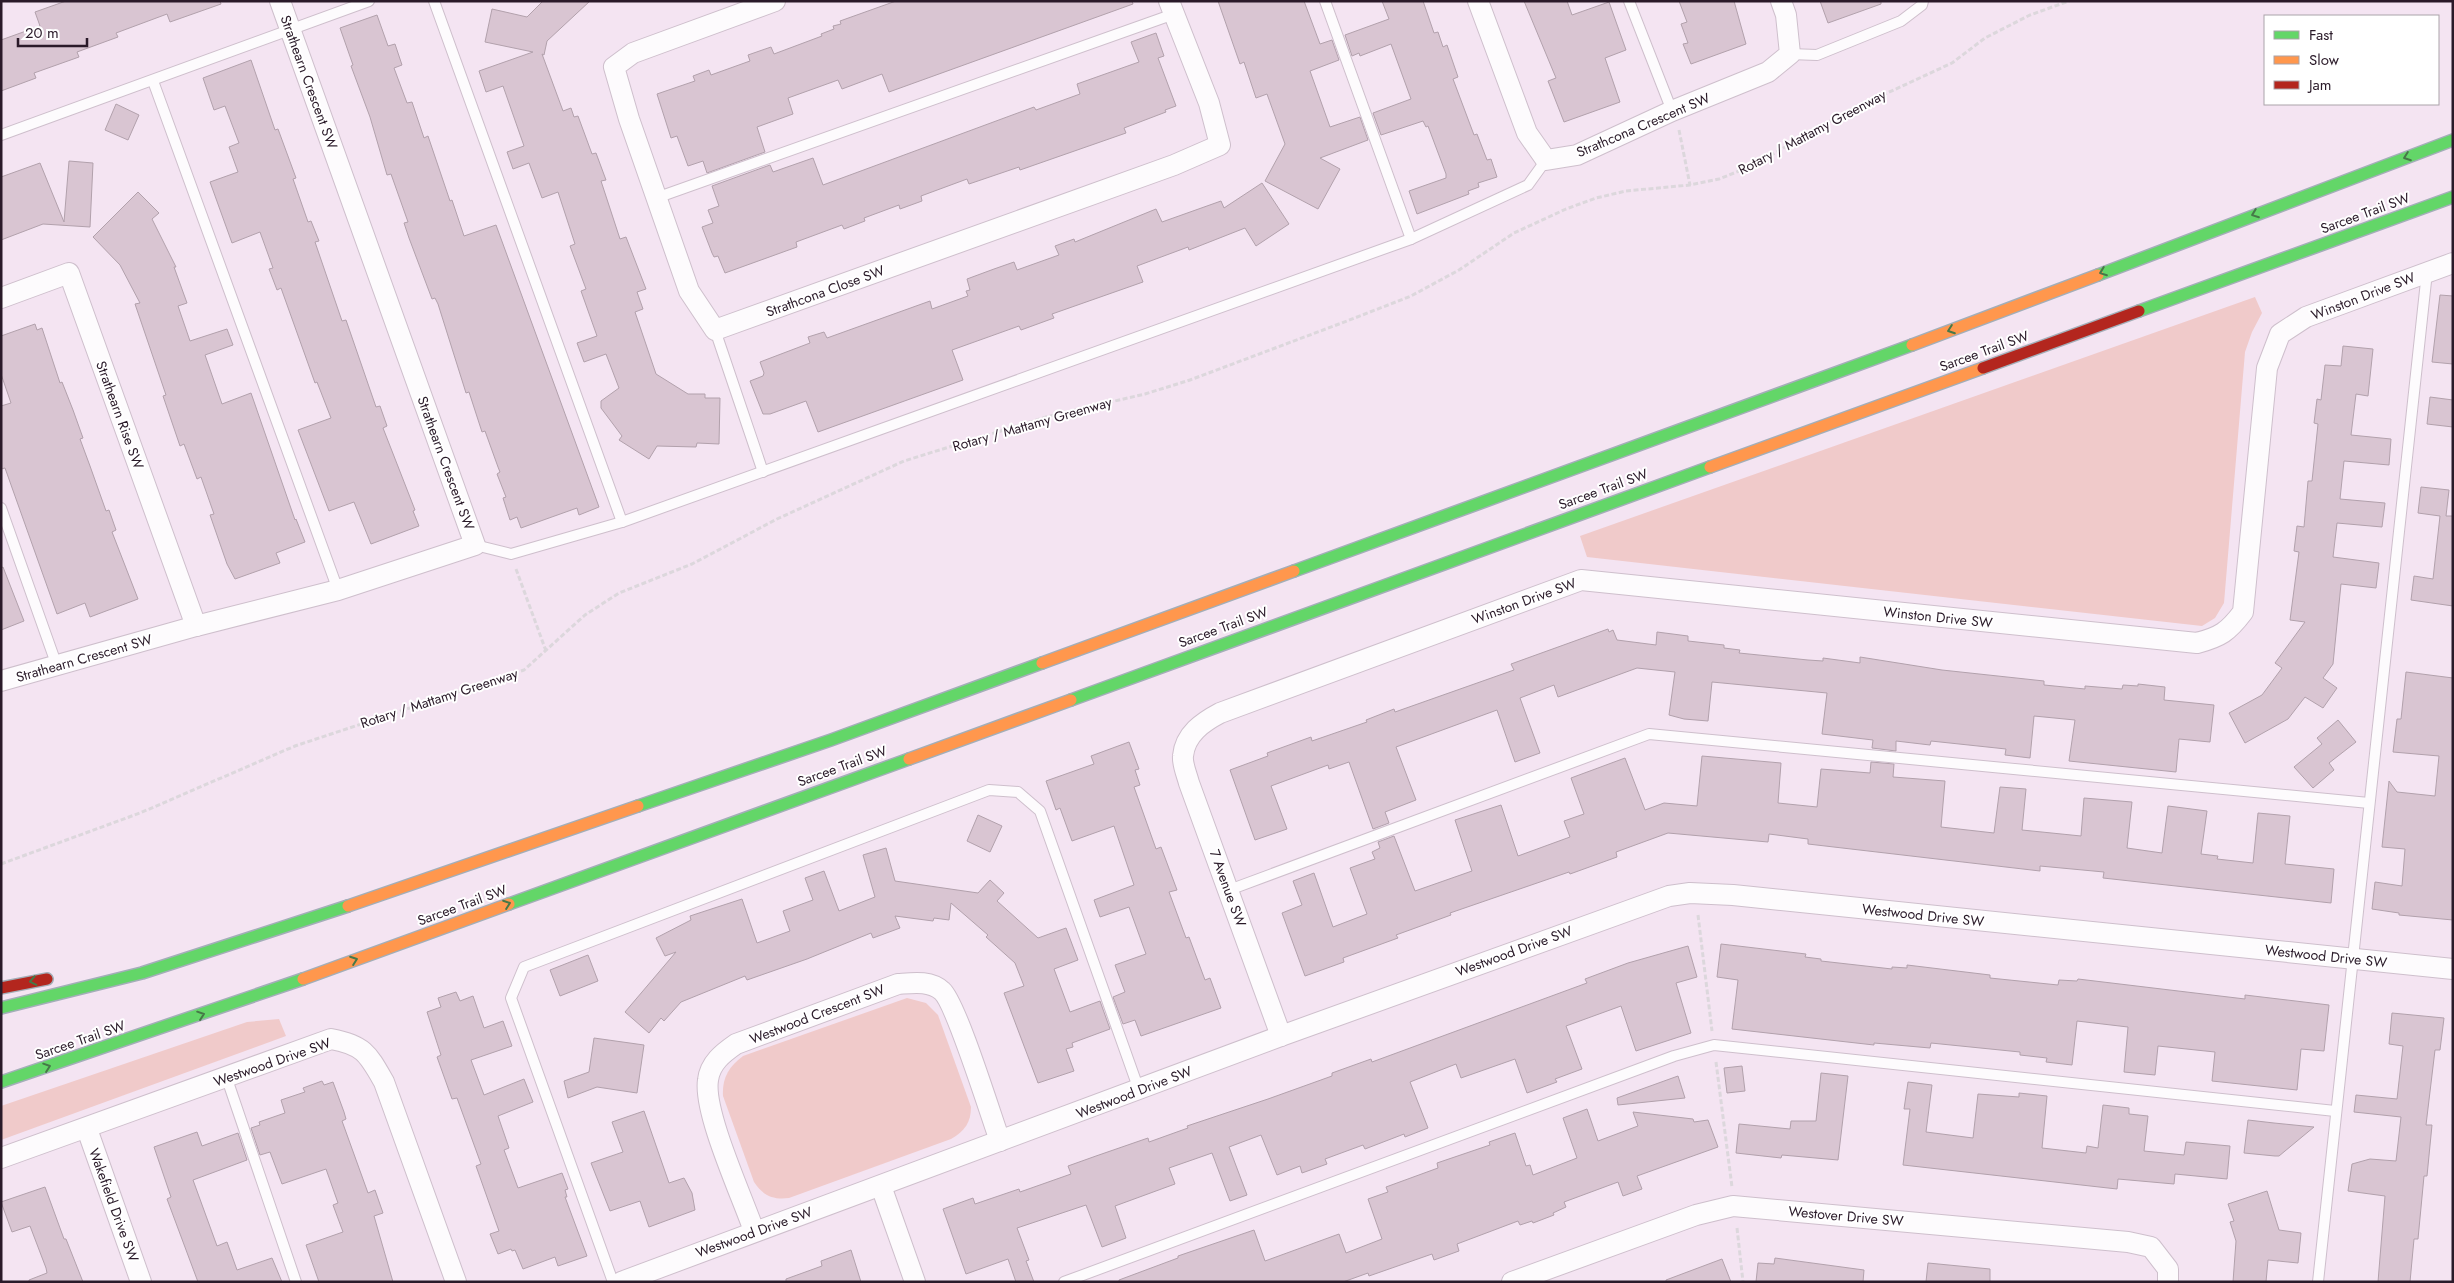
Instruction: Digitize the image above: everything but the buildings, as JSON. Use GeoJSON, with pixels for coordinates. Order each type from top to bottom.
{"type":"FeatureCollection","features":[{"type":"Feature","properties":{"kind":"highway","name":"Sarcee Trail SW"},"geometry":{"type":"LineString","coordinates":[[1,1008],[142,973],[252,939],[831,740],[1966,324],[2453,140]]}},
{"type":"Feature","properties":{"kind":"highway","name":"Sarcee Trail SW"},"geometry":{"type":"LineString","coordinates":[[1,1082],[235,1003],[2453,197]]}},
{"type":"Feature","properties":{"kind":"highway"},"geometry":{"type":"LineString","coordinates":[[136,962],[252,939]]}},
{"type":"Feature","properties":{"kind":"highway"},"geometry":{"type":"LineString","coordinates":[[1,988],[59,976]]}},
{"type":"Feature","properties":{"kind":"street","name":"Strathearn Crescent SW"},"geometry":{"type":"LineString","coordinates":[[1,680],[58,666],[196,626],[338,590],[475,545],[280,1]]}},
{"type":"Feature","properties":{"kind":"street"},"geometry":{"type":"LineString","coordinates":[[715,330],[689,291],[656,198],[614,68],[634,53],[775,1]]}},
{"type":"Feature","properties":{"kind":"street"},"geometry":{"type":"LineString","coordinates":[[1478,1],[1527,133],[1546,160]]}},
{"type":"Feature","properties":{"kind":"street"},"geometry":{"type":"LineString","coordinates":[[1781,1],[1786,15],[1790,54]]}},
{"type":"Feature","properties":{"kind":"street","name":"Strathcona Close SW"},"geometry":{"type":"LineString","coordinates":[[715,330],[1174,165],[1220,145],[1209,103],[1171,8]]}},
{"type":"Feature","properties":{"kind":"street","name":"Strathcona Crescent SW"},"geometry":{"type":"LineString","coordinates":[[1546,160],[1577,155],[1672,111],[1768,72],[1790,54]]}},
{"type":"Feature","properties":{"kind":"street","name":"Winston Drive SW"},"geometry":{"type":"LineString","coordinates":[[1189,740],[1202,722],[1220,713],[1580,580],[2197,643],[2214,638],[2230,629],[2242,612],[2267,368],[2280,334],[2306,317],[2453,263]]}},
{"type":"Feature","properties":{"kind":"street","name":"Strathearn Rise SW"},"geometry":{"type":"LineString","coordinates":[[1,298],[69,273],[196,626]]}},
{"type":"Feature","properties":{"kind":"street","name":"7 Avenue SW"},"geometry":{"type":"LineString","coordinates":[[1189,740],[1182,756],[1189,783],[1281,1036]]}},
{"type":"Feature","properties":{"kind":"street","name":"Westwood Drive SW"},"geometry":{"type":"LineString","coordinates":[[621,1282],[1281,1036],[1669,896],[1696,894],[1733,895],[2453,969]]}},
{"type":"Feature","properties":{"kind":"street","name":"Westwood Crescent SW"},"geometry":{"type":"LineString","coordinates":[[754,1231],[708,1107],[708,1079],[718,1057],[736,1044],[898,984],[923,982],[942,991],[954,1014],[1000,1141]]}},
{"type":"Feature","properties":{"kind":"street","name":"Westwood Drive SW"},"geometry":{"type":"LineString","coordinates":[[1,1158],[87,1129],[226,1076],[331,1039],[352,1043],[367,1054],[384,1082],[456,1282]]}},
{"type":"Feature","properties":{"kind":"street","name":"Wakefield Drive SW"},"geometry":{"type":"LineString","coordinates":[[87,1129],[141,1282]]}},
{"type":"Feature","properties":{"kind":"street"},"geometry":{"type":"LineString","coordinates":[[881,1186],[915,1282]]}},
{"type":"Feature","properties":{"kind":"street","name":"Westover Drive SW"},"geometry":{"type":"LineString","coordinates":[[1512,1282],[1696,1215],[1734,1206],[2128,1242],[2151,1247],[2168,1269],[2168,1282]]}},
{"type":"Feature","properties":{"kind":"lane"},"geometry":{"type":"LineString","coordinates":[[1,135],[291,31],[369,1]]}},
{"type":"Feature","properties":{"kind":"lane"},"geometry":{"type":"LineString","coordinates":[[434,1],[622,522]]}},
{"type":"Feature","properties":{"kind":"lane"},"geometry":{"type":"LineString","coordinates":[[1325,1],[1411,239]]}},
{"type":"Feature","properties":{"kind":"lane"},"geometry":{"type":"LineString","coordinates":[[1629,1],[1672,111]]}},
{"type":"Feature","properties":{"kind":"lane"},"geometry":{"type":"LineString","coordinates":[[1790,54],[1817,55],[1901,21],[1922,5],[1923,1]]}},
{"type":"Feature","properties":{"kind":"lane"},"geometry":{"type":"LineString","coordinates":[[656,198],[1171,8]]}},
{"type":"Feature","properties":{"kind":"lane"},"geometry":{"type":"LineString","coordinates":[[153,81],[338,590]]}},
{"type":"Feature","properties":{"kind":"lane"},"geometry":{"type":"LineString","coordinates":[[475,545],[511,554],[622,522],[1411,239],[1528,185],[1546,160]]}},
{"type":"Feature","properties":{"kind":"lane"},"geometry":{"type":"LineString","coordinates":[[2318,1282],[2427,272]]}},
{"type":"Feature","properties":{"kind":"lane"},"geometry":{"type":"LineString","coordinates":[[715,330],[762,472]]}},
{"type":"Feature","properties":{"kind":"lane"},"geometry":{"type":"LineString","coordinates":[[1,508],[58,666]]}},
{"type":"Feature","properties":{"kind":"lane"},"geometry":{"type":"LineString","coordinates":[[1229,890],[1649,734],[2369,803]]}},
{"type":"Feature","properties":{"kind":"lane"},"geometry":{"type":"LineString","coordinates":[[613,1282],[511,998],[524,967],[989,790],[1018,792],[1040,811],[1139,1090]]}},
{"type":"Feature","properties":{"kind":"lane"},"geometry":{"type":"LineString","coordinates":[[1064,1282],[1674,1056],[1714,1045],[2335,1111]]}},
{"type":"Feature","properties":{"kind":"lane"},"geometry":{"type":"LineString","coordinates":[[226,1076],[296,1282]]}},
{"type":"Feature","properties":{"kind":"path","name":"Rotary / Mattamy Greenway"},"geometry":{"type":"LineString","coordinates":[[1,864],[140,813],[295,746],[524,670],[585,615],[619,593],[692,564],[777,518],[904,461],[1046,417],[1145,394],[1190,380],[1347,321],[1411,296],[1459,270],[1514,233],[1566,209],[1596,198],[1626,191],[1690,185],[1720,179],[1754,165],[1844,113],[1952,63],[1994,33],[2030,15],[2069,1]]}},
{"type":"Feature","properties":{"kind":"path"},"geometry":{"type":"LineString","coordinates":[[1672,111],[1685,149],[1690,185]]}},
{"type":"Feature","properties":{"kind":"path"},"geometry":{"type":"LineString","coordinates":[[511,554],[546,651]]}},
{"type":"Feature","properties":{"kind":"path"},"geometry":{"type":"LineString","coordinates":[[1696,894],[1744,1282]]}},
{"type":"Feature","properties":{"kind":"shaded area"},"geometry":{"type":"Polygon","coordinates":[[[2255,297],[2262,313],[2252,332],[2245,352],[2224,603],[2215,618],[2202,626],[1587,557],[1580,536],[2255,297]]]}},
{"type":"Feature","properties":{"kind":"shaded area"},"geometry":{"type":"Polygon","coordinates":[[[907,998],[926,1003],[938,1015],[971,1107],[970,1117],[966,1126],[951,1139],[789,1198],[774,1198],[765,1194],[754,1182],[723,1096],[725,1079],[733,1064],[743,1056],[907,998]]]}},
{"type":"Feature","properties":{"kind":"shaded area"},"geometry":{"type":"Polygon","coordinates":[[[279,1019],[286,1036],[1,1140],[1,1106],[247,1022],[279,1019]]]}},
{"type":"Feature","properties":{"kind":"traffic: fast"},"geometry":{"type":"LineString","coordinates":[[2098,275],[2453,140]]}},
{"type":"Feature","properties":{"kind":"traffic: fast"},"geometry":{"type":"LineString","coordinates":[[2139,311],[2453,197]]}},
{"type":"Feature","properties":{"kind":"traffic: fast"},"geometry":{"type":"LineString","coordinates":[[1294,571],[1912,345]]}},
{"type":"Feature","properties":{"kind":"traffic: fast"},"geometry":{"type":"LineString","coordinates":[[1071,700],[1710,467]]}},
{"type":"Feature","properties":{"kind":"traffic: fast"},"geometry":{"type":"LineString","coordinates":[[638,806],[831,740],[1042,663]]}},
{"type":"Feature","properties":{"kind":"traffic: fast"},"geometry":{"type":"LineString","coordinates":[[509,904],[909,759]]}},
{"type":"Feature","properties":{"kind":"traffic: fast"},"geometry":{"type":"LineString","coordinates":[[1,1008],[142,973],[348,906]]}},
{"type":"Feature","properties":{"kind":"traffic: fast"},"geometry":{"type":"LineString","coordinates":[[1,1082],[303,979]]}},
{"type":"Feature","properties":{"kind":"traffic: slow"},"geometry":{"type":"LineString","coordinates":[[1912,345],[2098,275]]}},
{"type":"Feature","properties":{"kind":"traffic: slow"},"geometry":{"type":"LineString","coordinates":[[1710,467],[1983,368]]}},
{"type":"Feature","properties":{"kind":"traffic: slow"},"geometry":{"type":"LineString","coordinates":[[1042,663],[1294,571]]}},
{"type":"Feature","properties":{"kind":"traffic: slow"},"geometry":{"type":"LineString","coordinates":[[909,759],[1071,700]]}},
{"type":"Feature","properties":{"kind":"traffic: slow"},"geometry":{"type":"LineString","coordinates":[[348,906],[638,806]]}},
{"type":"Feature","properties":{"kind":"traffic: slow"},"geometry":{"type":"LineString","coordinates":[[303,979],[509,904]]}},
{"type":"Feature","properties":{"kind":"traffic: jam"},"geometry":{"type":"LineString","coordinates":[[1983,368],[2139,311]]}},
{"type":"Feature","properties":{"kind":"traffic: jam"},"geometry":{"type":"LineString","coordinates":[[1,988],[47,979]]}}]}
